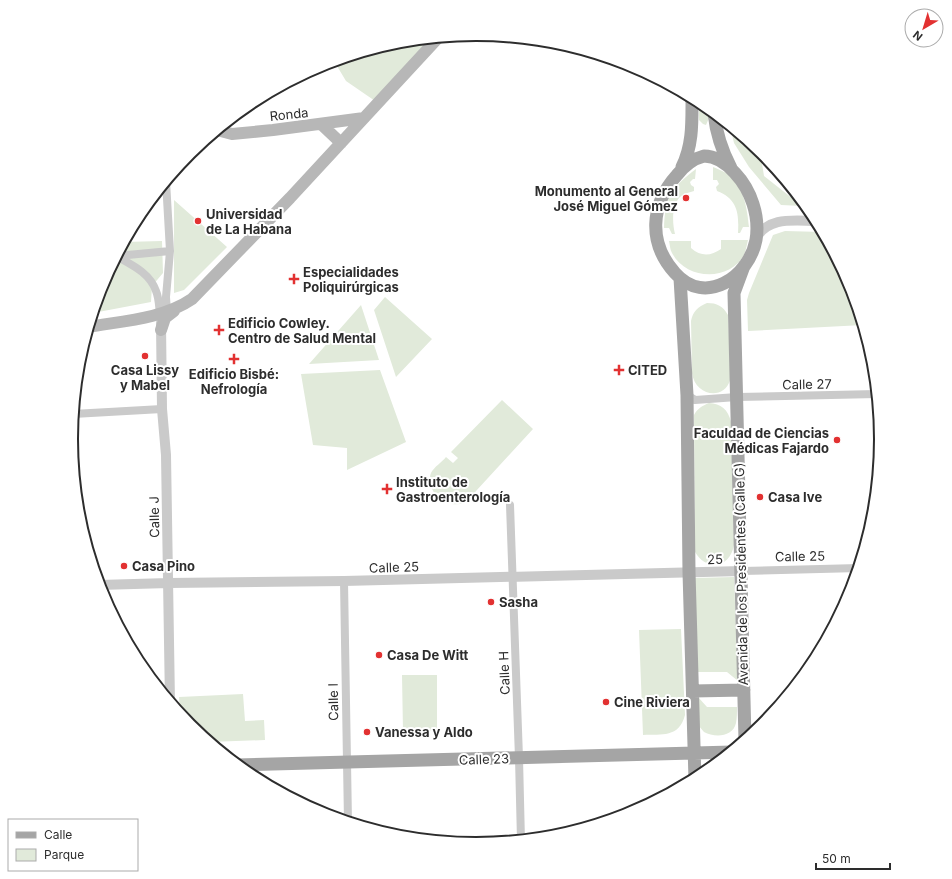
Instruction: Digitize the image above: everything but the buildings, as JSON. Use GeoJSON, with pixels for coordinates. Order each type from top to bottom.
{"type":"FeatureCollection","features":[{"type":"Feature","properties":{"kind":"main road"},"geometry":{"type":"LineString","coordinates":[[161,330],[165,318],[192,299],[230,261],[331,155],[433,43]]}},
{"type":"Feature","properties":{"kind":"main road"},"geometry":{"type":"LineString","coordinates":[[679,172],[689,150],[692,128],[692,105]]}},
{"type":"Feature","properties":{"kind":"main road","name":"Ronda"},"geometry":{"type":"LineString","coordinates":[[223,132],[232,134],[322,125],[364,118]]}},
{"type":"Feature","properties":{"kind":"main road"},"geometry":{"type":"LineString","coordinates":[[716,121],[720,142],[731,169]]}},
{"type":"Feature","properties":{"kind":"main road"},"geometry":{"type":"LineString","coordinates":[[322,125],[341,144]]}},
{"type":"Feature","properties":{"kind":"main road"},"geometry":{"type":"LineString","coordinates":[[331,134],[334,146],[331,155]]}},
{"type":"Feature","properties":{"kind":"main road"},"geometry":{"type":"LineString","coordinates":[[709,156],[715,158],[731,169],[746,187],[754,206],[756,238],[750,256],[744,266],[730,280],[709,289],[695,286],[680,278],[669,266],[658,247],[655,231],[657,210],[660,200],[666,189],[679,172],[693,160],[709,156]]}},
{"type":"Feature","properties":{"kind":"main road","name":"Avenida de los Presidentes (Calle G)"},"geometry":{"type":"LineString","coordinates":[[744,266],[734,293],[745,733]]}},
{"type":"Feature","properties":{"kind":"main road"},"geometry":{"type":"LineString","coordinates":[[680,278],[690,400],[690,572],[695,772]]}},
{"type":"Feature","properties":{"kind":"main road"},"geometry":{"type":"LineString","coordinates":[[94,326],[164,313],[182,306]]}},
{"type":"Feature","properties":{"kind":"main road"},"geometry":{"type":"LineString","coordinates":[[693,691],[744,690]]}},
{"type":"Feature","properties":{"kind":"main road","name":"Calle 23"},"geometry":{"type":"LineString","coordinates":[[246,765],[723,752]]}},
{"type":"Feature","properties":{"kind":"street"},"geometry":{"type":"LineString","coordinates":[[164,313],[170,251],[166,189]]}},
{"type":"Feature","properties":{"kind":"street"},"geometry":{"type":"LineString","coordinates":[[756,238],[760,231],[776,222],[809,221]]}},
{"type":"Feature","properties":{"kind":"street"},"geometry":{"type":"LineString","coordinates":[[123,255],[170,251]]}},
{"type":"Feature","properties":{"kind":"street"},"geometry":{"type":"LineString","coordinates":[[121,259],[148,276],[156,291],[164,313]]}},
{"type":"Feature","properties":{"kind":"street","name":"Calle J"},"geometry":{"type":"LineString","coordinates":[[164,313],[161,330],[162,409],[166,455],[170,694]]}},
{"type":"Feature","properties":{"kind":"street","name":"Calle 27"},"geometry":{"type":"LineString","coordinates":[[690,400],[737,397],[872,394]]}},
{"type":"Feature","properties":{"kind":"street"},"geometry":{"type":"LineString","coordinates":[[78,414],[162,409]]}},
{"type":"Feature","properties":{"kind":"street","name":"Calle H"},"geometry":{"type":"LineString","coordinates":[[510,505],[520,758],[521,836]]}},
{"type":"Feature","properties":{"kind":"street","name":"Calle 25"},"geometry":{"type":"LineString","coordinates":[[742,571],[853,568]]}},
{"type":"Feature","properties":{"kind":"street","name":"25"},"geometry":{"type":"LineString","coordinates":[[690,572],[742,571]]}},
{"type":"Feature","properties":{"kind":"street","name":"Calle 25"},"geometry":{"type":"LineString","coordinates":[[105,585],[344,581],[690,572]]}},
{"type":"Feature","properties":{"kind":"street","name":"Calle I"},"geometry":{"type":"LineString","coordinates":[[344,581],[348,817]]}},
{"type":"Feature","properties":{"kind":"green space"},"geometry":{"type":"Polygon","coordinates":[[[433,43],[378,103],[346,81],[337,66],[398,49],[433,43]]]}},
{"type":"Feature","properties":{"kind":"green space"},"geometry":{"type":"Polygon","coordinates":[[[699,109],[709,116],[706,125],[699,120],[699,109]]]}},
{"type":"Feature","properties":{"kind":"green space"},"geometry":{"type":"Polygon","coordinates":[[[732,134],[762,162],[764,176],[794,200],[798,206],[781,205],[749,167],[734,143],[732,134]]]}},
{"type":"Feature","properties":{"kind":"green space"},"geometry":{"type":"Polygon","coordinates":[[[713,167],[728,174],[733,179],[738,185],[744,198],[749,227],[743,227],[740,233],[738,233],[736,208],[729,198],[717,191],[716,187],[719,184],[717,180],[713,180],[713,167]]]}},
{"type":"Feature","properties":{"kind":"green space"},"geometry":{"type":"Polygon","coordinates":[[[696,169],[695,179],[690,182],[694,187],[694,191],[680,197],[675,207],[673,224],[675,234],[672,234],[669,228],[664,228],[668,200],[681,181],[696,169]]]}},
{"type":"Feature","properties":{"kind":"green space"},"geometry":{"type":"Polygon","coordinates":[[[174,200],[227,247],[184,290],[174,293],[174,200]]]}},
{"type":"Feature","properties":{"kind":"green space"},"geometry":{"type":"Polygon","coordinates":[[[785,231],[816,232],[844,287],[858,325],[748,331],[747,300],[773,235],[785,231]]]}},
{"type":"Feature","properties":{"kind":"green space"},"geometry":{"type":"Polygon","coordinates":[[[721,240],[748,240],[744,255],[737,264],[728,270],[708,274],[697,273],[678,262],[671,252],[669,241],[691,241],[691,248],[695,251],[702,254],[710,254],[721,249],[721,240]]]}},
{"type":"Feature","properties":{"kind":"green space"},"geometry":{"type":"Polygon","coordinates":[[[162,241],[163,273],[152,286],[151,302],[99,312],[108,287],[130,242],[162,241]]]}},
{"type":"Feature","properties":{"kind":"green space"},"geometry":{"type":"Polygon","coordinates":[[[385,297],[432,339],[396,377],[374,310],[385,297]]]}},
{"type":"Feature","properties":{"kind":"green space"},"geometry":{"type":"Polygon","coordinates":[[[707,303],[719,306],[724,309],[728,315],[730,380],[727,387],[716,393],[704,391],[698,387],[694,381],[692,373],[691,321],[696,310],[707,303]]]}},
{"type":"Feature","properties":{"kind":"green space"},"geometry":{"type":"Polygon","coordinates":[[[361,305],[379,360],[309,364],[361,305]]]}},
{"type":"Feature","properties":{"kind":"green space"},"geometry":{"type":"Polygon","coordinates":[[[380,370],[406,442],[347,470],[347,448],[313,445],[301,374],[380,370]]]}},
{"type":"Feature","properties":{"kind":"green space"},"geometry":{"type":"Polygon","coordinates":[[[502,400],[533,429],[465,503],[449,504],[444,502],[436,496],[433,491],[430,479],[431,473],[446,457],[453,463],[458,458],[451,452],[502,400]]]}},
{"type":"Feature","properties":{"kind":"green space"},"geometry":{"type":"Polygon","coordinates":[[[709,403],[723,408],[730,417],[731,422],[734,545],[732,553],[728,559],[718,565],[706,563],[695,552],[694,415],[700,408],[709,403]]]}},
{"type":"Feature","properties":{"kind":"green space"},"geometry":{"type":"Polygon","coordinates":[[[734,577],[738,681],[727,672],[698,672],[694,578],[734,577]]]}},
{"type":"Feature","properties":{"kind":"green space"},"geometry":{"type":"Polygon","coordinates":[[[681,629],[685,715],[679,728],[674,731],[663,734],[643,735],[639,630],[681,629]]]}},
{"type":"Feature","properties":{"kind":"green space"},"geometry":{"type":"Polygon","coordinates":[[[402,675],[437,675],[437,731],[403,732],[402,675]]]}},
{"type":"Feature","properties":{"kind":"green space"},"geometry":{"type":"Polygon","coordinates":[[[243,694],[245,721],[264,720],[265,740],[216,742],[179,706],[179,697],[243,694]]]}},
{"type":"Feature","properties":{"kind":"green space"},"geometry":{"type":"Polygon","coordinates":[[[698,697],[707,707],[737,707],[737,717],[734,728],[727,734],[723,735],[713,735],[704,732],[698,725],[698,697]]]}},
{"type":"Feature","properties":{"kind":"place","name":"Monumento al General José Miguel Gómez"},"geometry":{"type":"Point","coordinates":[686,198]}},
{"type":"Feature","properties":{"kind":"place","name":"Universidad de La Habana"},"geometry":{"type":"Point","coordinates":[198,221]}},
{"type":"Feature","properties":{"kind":"place","name":"Especialidades Poliquirúrgicas"},"geometry":{"type":"Point","coordinates":[294,279]}},
{"type":"Feature","properties":{"kind":"place","name":"Edificio Cowley. Centro de Salud Mental"},"geometry":{"type":"Point","coordinates":[219,330]}},
{"type":"Feature","properties":{"kind":"place","name":"Casa Lissy y Mabel"},"geometry":{"type":"Point","coordinates":[145,356]}},
{"type":"Feature","properties":{"kind":"place","name":"Edificio Bisbé: Nefrología"},"geometry":{"type":"Point","coordinates":[234,359]}},
{"type":"Feature","properties":{"kind":"place","name":"CITED"},"geometry":{"type":"Point","coordinates":[619,370]}},
{"type":"Feature","properties":{"kind":"place","name":"Faculdad de Ciencias Médicas Fajardo"},"geometry":{"type":"Point","coordinates":[837,440]}},
{"type":"Feature","properties":{"kind":"place","name":"Instituto de Gastroenterología"},"geometry":{"type":"Point","coordinates":[387,489]}},
{"type":"Feature","properties":{"kind":"place","name":"Casa Ive"},"geometry":{"type":"Point","coordinates":[760,497]}},
{"type":"Feature","properties":{"kind":"place","name":"Casa Pino"},"geometry":{"type":"Point","coordinates":[124,566]}},
{"type":"Feature","properties":{"kind":"place","name":"Sasha"},"geometry":{"type":"Point","coordinates":[491,602]}},
{"type":"Feature","properties":{"kind":"place","name":"Casa De Witt"},"geometry":{"type":"Point","coordinates":[379,655]}},
{"type":"Feature","properties":{"kind":"place","name":"Cine Riviera"},"geometry":{"type":"Point","coordinates":[606,702]}},
{"type":"Feature","properties":{"kind":"place","name":"Vanessa y Aldo"},"geometry":{"type":"Point","coordinates":[367,732]}}]}
